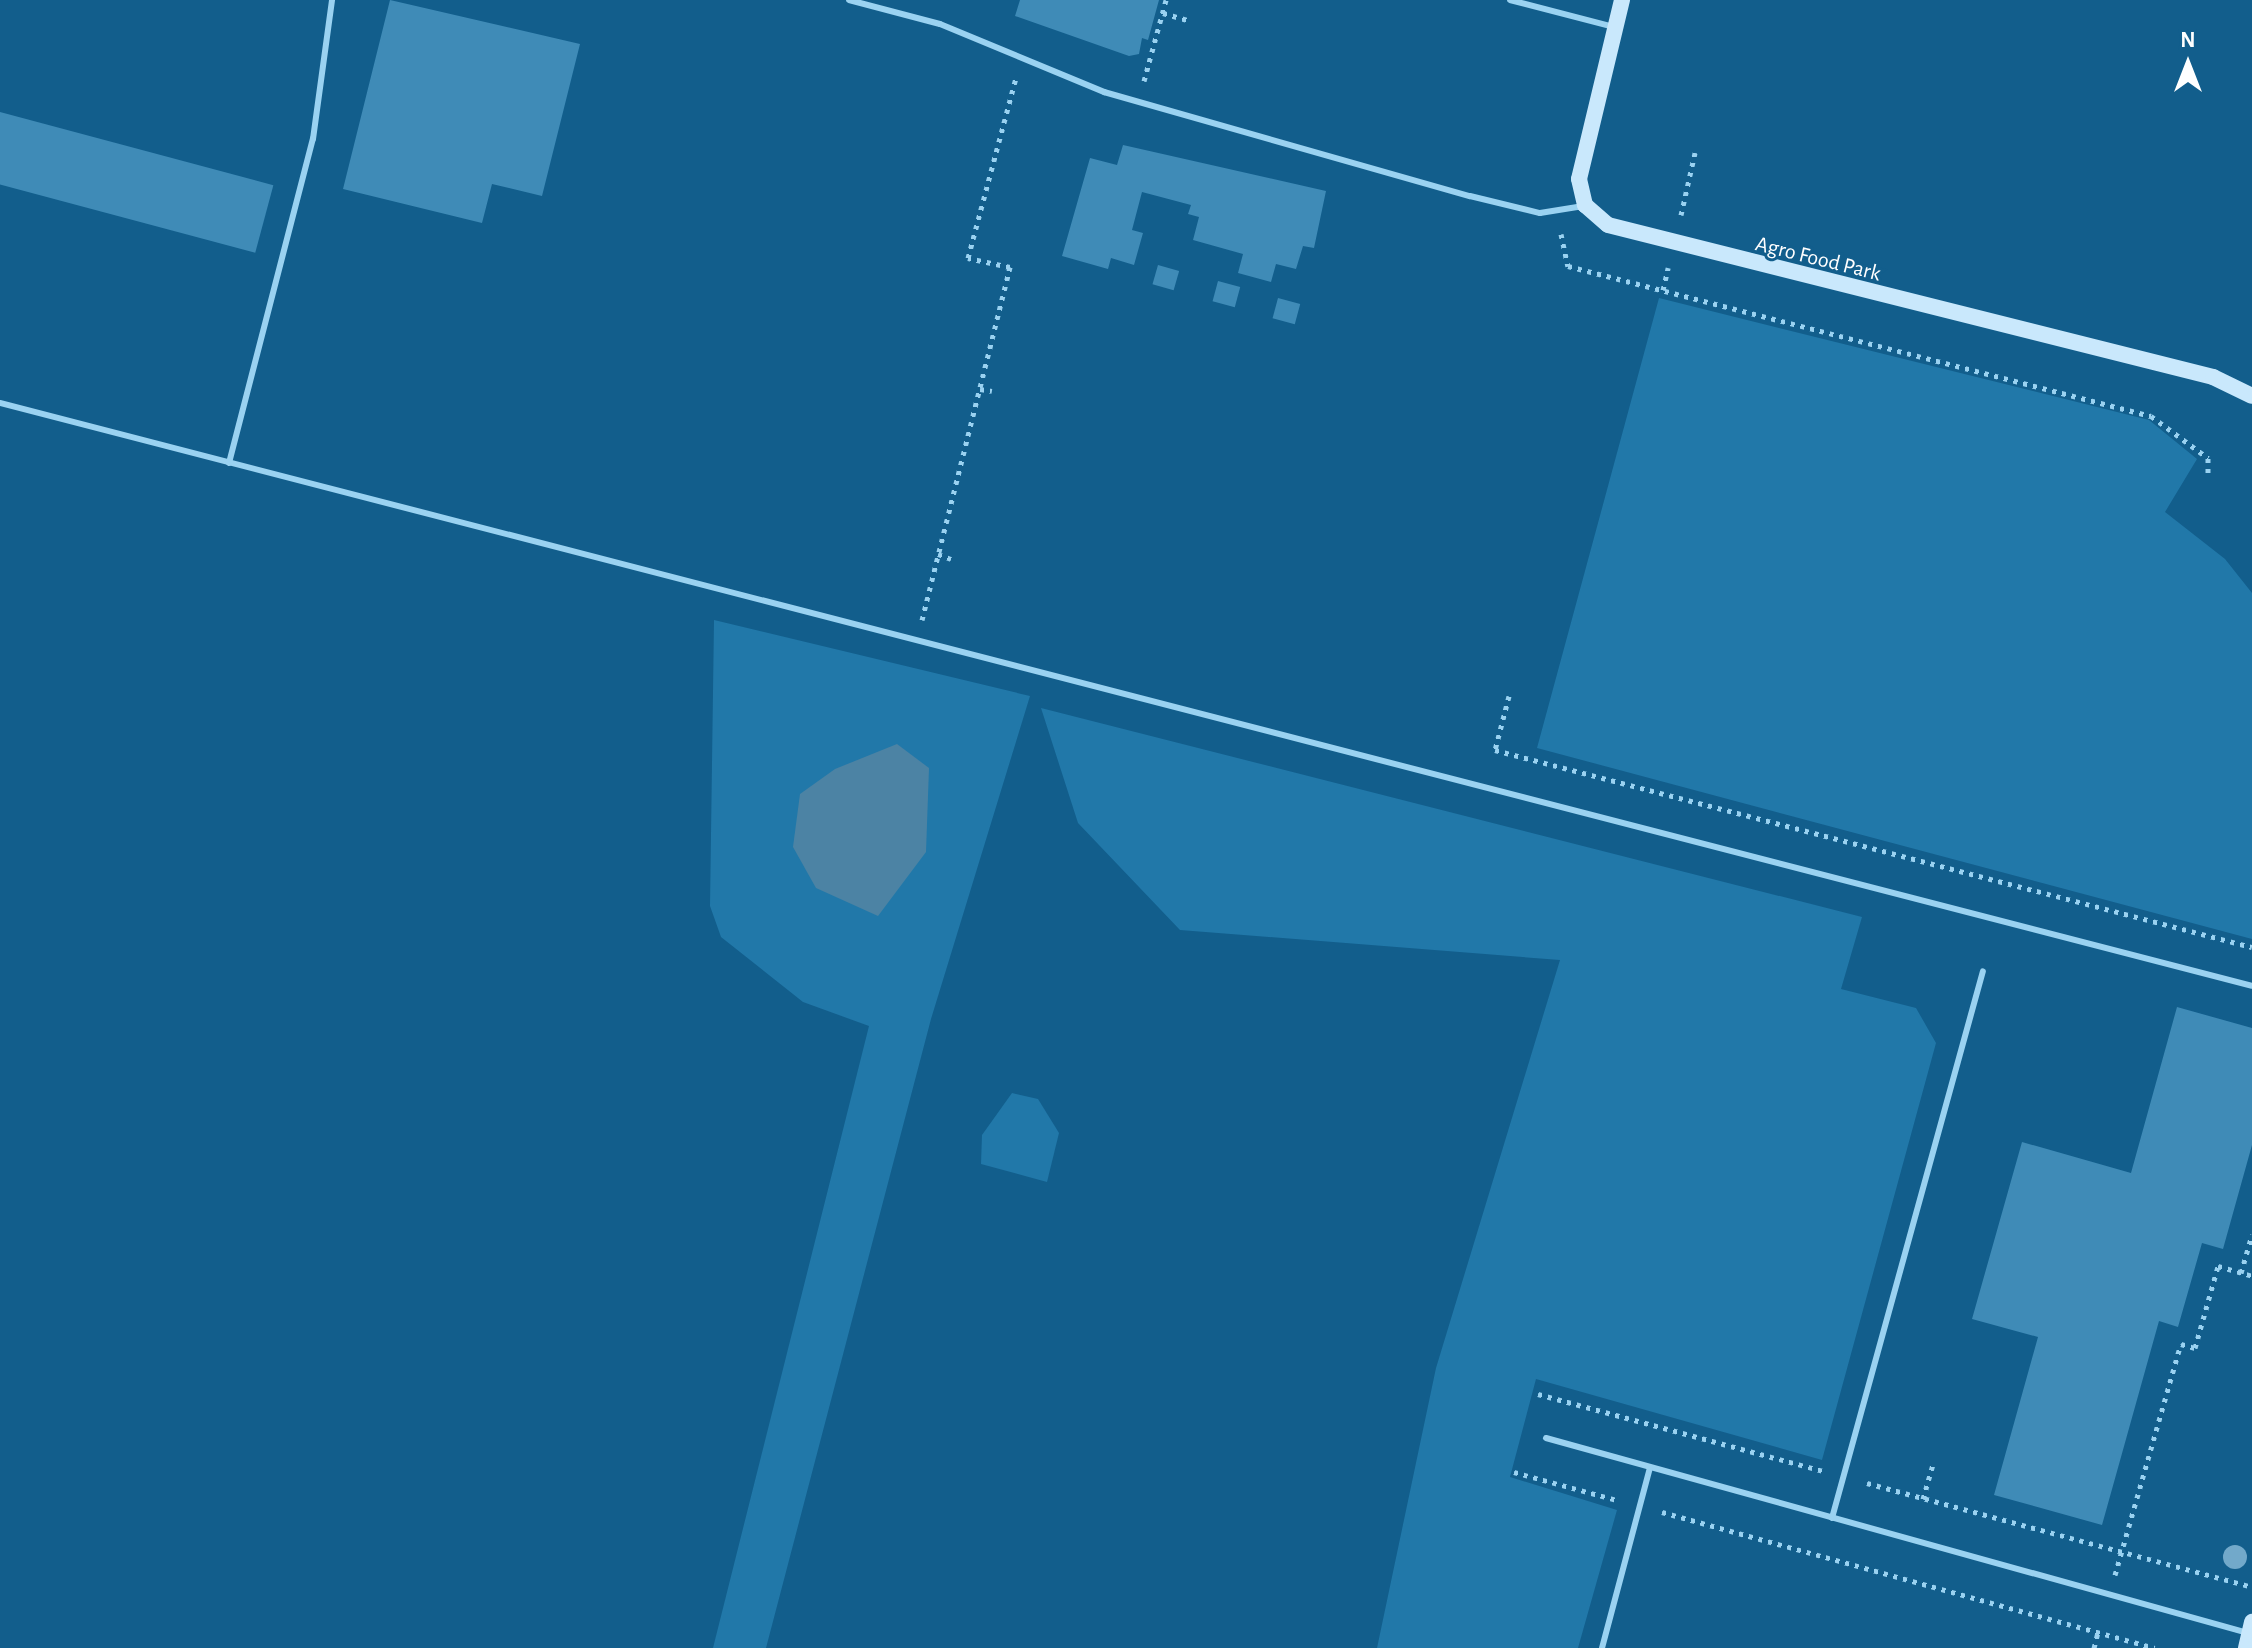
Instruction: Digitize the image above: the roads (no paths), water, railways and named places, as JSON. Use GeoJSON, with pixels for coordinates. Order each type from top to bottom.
{"type":"FeatureCollection","features":[{"type":"Feature","properties":{"kind":"street"},"geometry":{"type":"LineString","coordinates":[[1585,205],[1582,147],[1622,0]]}},
{"type":"Feature","properties":{"kind":"street","name":"Agro Food Park"},"geometry":{"type":"LineString","coordinates":[[1585,205],[1643,239],[2213,377],[2252,396]]}},
{"type":"Feature","properties":{"kind":"lane"},"geometry":{"type":"LineString","coordinates":[[229,463],[313,139],[332,0]]}},
{"type":"Feature","properties":{"kind":"lane"},"geometry":{"type":"LineString","coordinates":[[849,0],[940,24],[1020,62],[1139,101],[1526,211],[1585,205]]}},
{"type":"Feature","properties":{"kind":"lane"},"geometry":{"type":"LineString","coordinates":[[1510,0],[1614,27]]}},
{"type":"Feature","properties":{"kind":"lane"},"geometry":{"type":"LineString","coordinates":[[0,403],[2252,986]]}},
{"type":"Feature","properties":{"kind":"lane"},"geometry":{"type":"LineString","coordinates":[[1832,1518],[1983,971]]}},
{"type":"Feature","properties":{"kind":"lane"},"geometry":{"type":"LineString","coordinates":[[1546,1438],[2110,1595],[2249,1639]]}},
{"type":"Feature","properties":{"kind":"lane"},"geometry":{"type":"LineString","coordinates":[[1602,1648],[1650,1468]]}}]}
